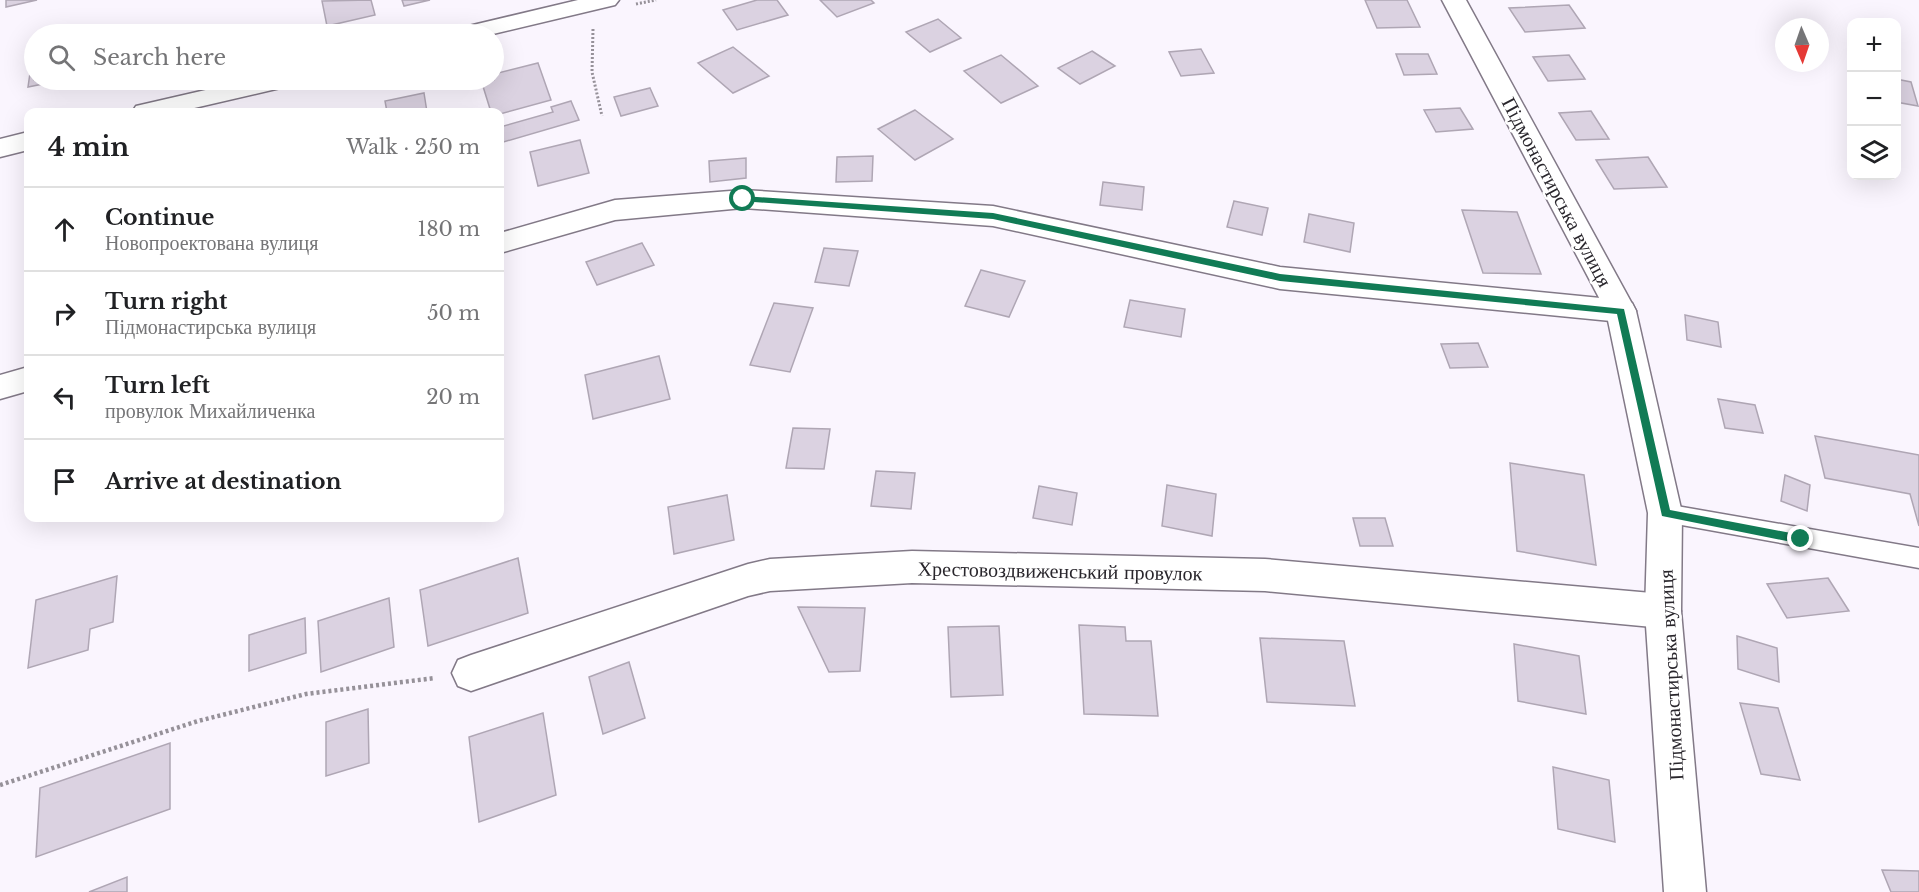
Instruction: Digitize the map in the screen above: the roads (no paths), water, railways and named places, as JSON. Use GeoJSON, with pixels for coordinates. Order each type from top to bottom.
{"type":"FeatureCollection","features":[{"type":"Feature","properties":{"kind":"street"},"geometry":{"type":"LineString","coordinates":[[504,25],[607,0]]}},
{"type":"Feature","properties":{"kind":"street","name":"Підмонастирська вулиця"},"geometry":{"type":"LineString","coordinates":[[1454,0],[1621,311],[1665,513],[1663,611],[1685,892]]}},
{"type":"Feature","properties":{"kind":"street"},"geometry":{"type":"LineString","coordinates":[[162,108],[238,90]]}},
{"type":"Feature","properties":{"kind":"street"},"geometry":{"type":"LineString","coordinates":[[0,148],[24,142]]}},
{"type":"Feature","properties":{"kind":"street"},"geometry":{"type":"LineString","coordinates":[[504,242],[615,210],[743,199],[993,216],[1280,278],[1621,311]]}},
{"type":"Feature","properties":{"kind":"street"},"geometry":{"type":"LineString","coordinates":[[0,387],[24,380]]}},
{"type":"Feature","properties":{"kind":"street","name":"Хрестовоздвиженський провулок"},"geometry":{"type":"LineString","coordinates":[[471,673],[748,580],[770,575],[900,568],[1265,575],[1663,611]]}},
{"type":"Feature","properties":{"kind":"lane"},"geometry":{"type":"LineString","coordinates":[[1665,513],[1919,558]]}}]}
